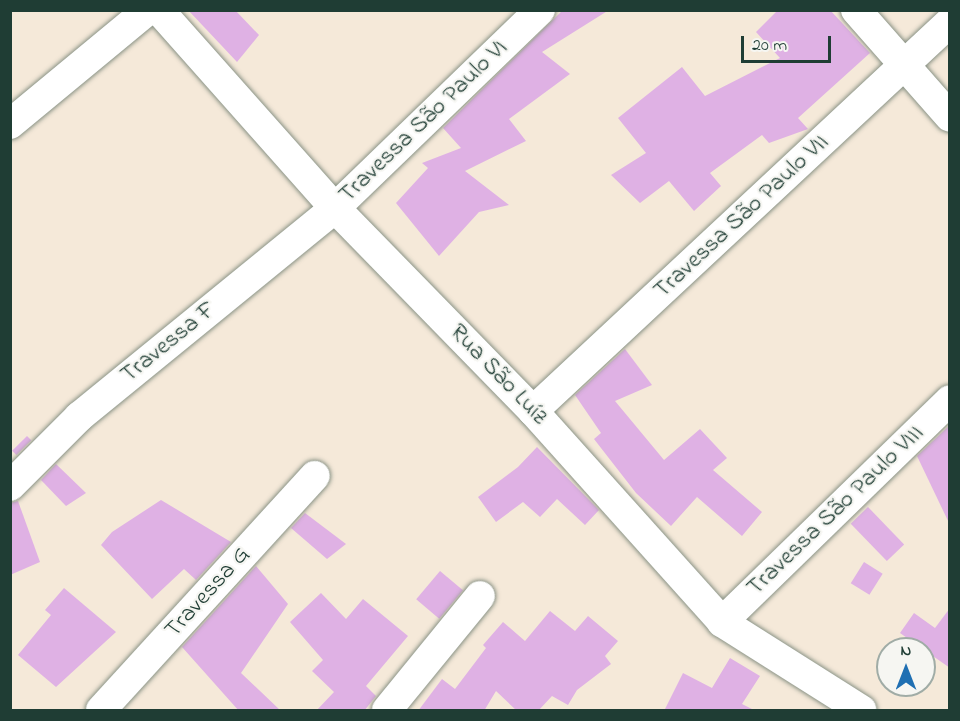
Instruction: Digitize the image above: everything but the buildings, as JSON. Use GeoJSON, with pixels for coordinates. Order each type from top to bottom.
{"type":"FeatureCollection","features":[{"type":"Feature","properties":{"kind":"street"},"geometry":{"type":"LineString","coordinates":[[10,124],[148,10]]}},
{"type":"Feature","properties":{"kind":"street","name":"Rua São Luíz"},"geometry":{"type":"LineString","coordinates":[[159,10],[335,208],[533,411],[722,622],[861,711]]}},
{"type":"Feature","properties":{"kind":"street","name":"Travessa São Paulo VI"},"geometry":{"type":"LineString","coordinates":[[335,208],[540,10]]}},
{"type":"Feature","properties":{"kind":"street"},"geometry":{"type":"LineString","coordinates":[[856,10],[950,117]]}},
{"type":"Feature","properties":{"kind":"street","name":"Travessa São Paulo VII"},"geometry":{"type":"LineString","coordinates":[[533,411],[950,22]]}},
{"type":"Feature","properties":{"kind":"street","name":"Travessa F"},"geometry":{"type":"LineString","coordinates":[[10,486],[79,417],[335,208]]}},
{"type":"Feature","properties":{"kind":"street","name":"Travessa São Paulo VIII"},"geometry":{"type":"LineString","coordinates":[[722,622],[950,400]]}},
{"type":"Feature","properties":{"kind":"street","name":"Travessa G"},"geometry":{"type":"LineString","coordinates":[[101,711],[315,476]]}},
{"type":"Feature","properties":{"kind":"street"},"geometry":{"type":"LineString","coordinates":[[387,711],[480,596]]}}]}
